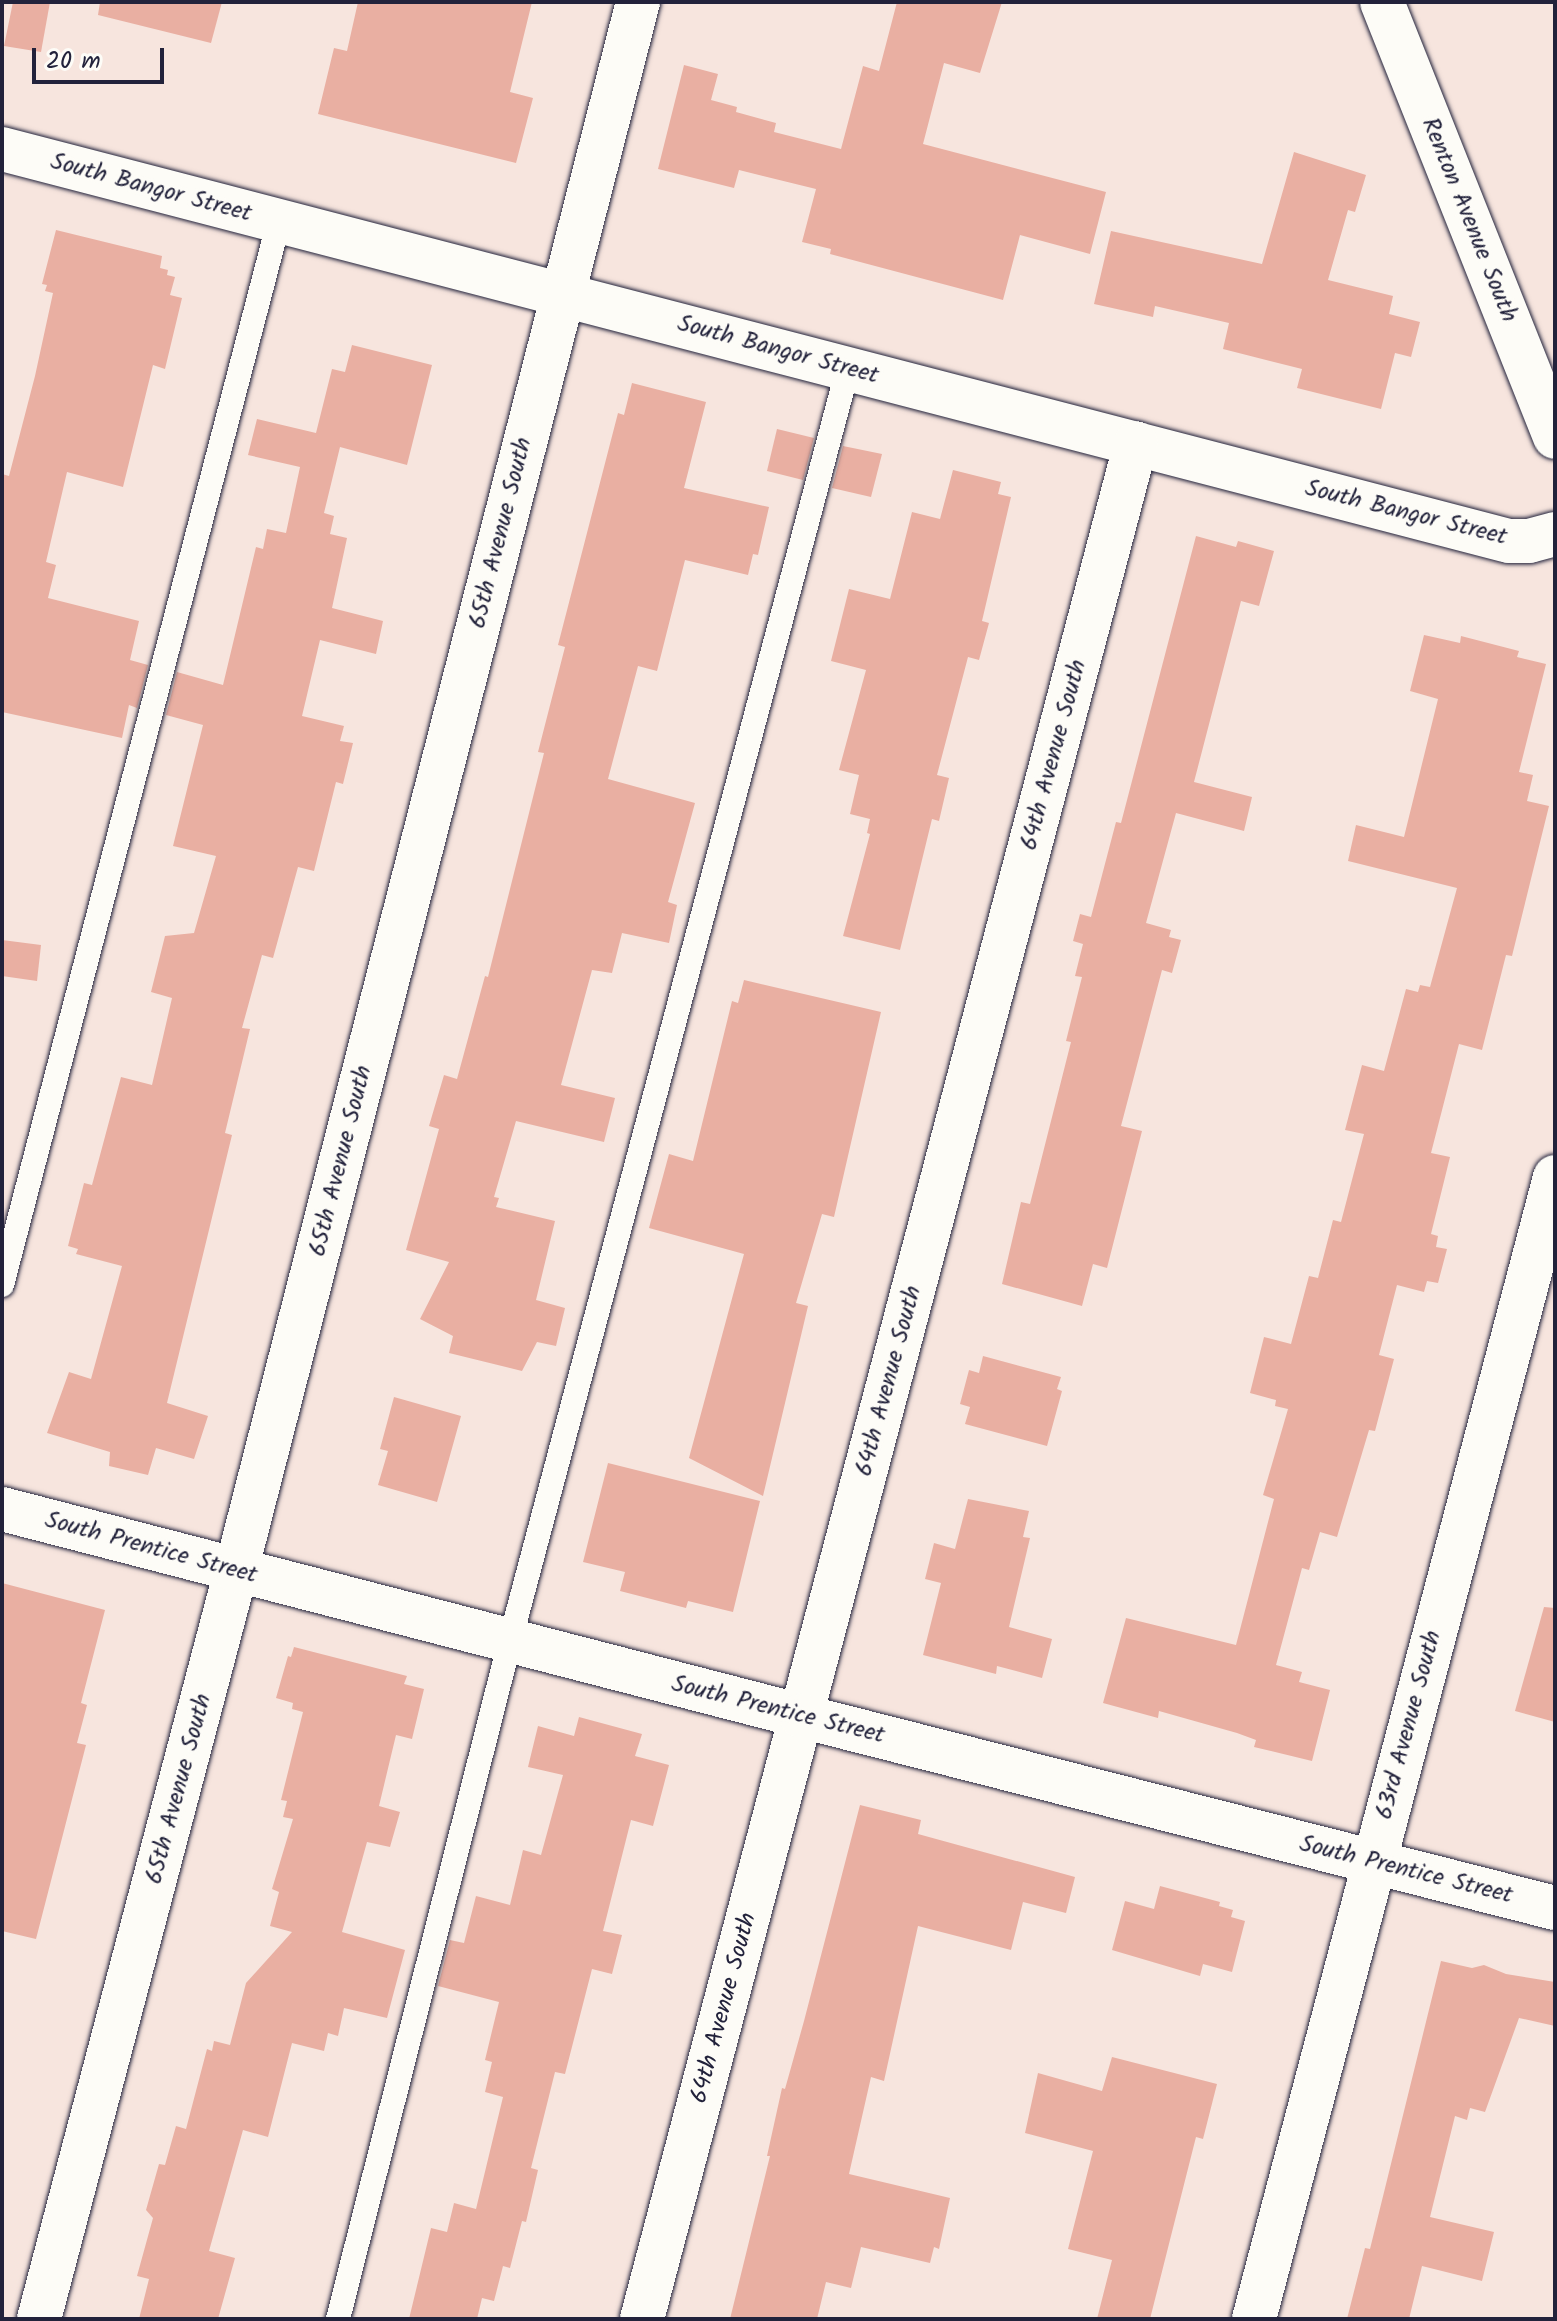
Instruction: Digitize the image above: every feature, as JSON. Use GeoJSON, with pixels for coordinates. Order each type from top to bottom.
{"type":"FeatureCollection","features":[{"type":"Feature","properties":{"kind":"street","name":"65th Avenue South"},"geometry":{"type":"LineString","coordinates":[[39,2319],[236,1571],[638,2]]}},
{"type":"Feature","properties":{"kind":"street","name":"Renton Avenue South"},"geometry":{"type":"LineString","coordinates":[[1382,2],[1555,437]]}},
{"type":"Feature","properties":{"kind":"street","name":"South Bangor Street"},"geometry":{"type":"LineString","coordinates":[[2,149],[1509,541],[1529,541],[1555,534]]}},
{"type":"Feature","properties":{"kind":"street","name":"64th Avenue South"},"geometry":{"type":"LineString","coordinates":[[642,2319],[1136,443]]}},
{"type":"Feature","properties":{"kind":"street","name":"63rd Avenue South"},"geometry":{"type":"LineString","coordinates":[[1254,2319],[1555,1177]]}},
{"type":"Feature","properties":{"kind":"street","name":"South Prentice Street"},"geometry":{"type":"LineString","coordinates":[[2,1509],[1555,1908]]}},
{"type":"Feature","properties":{"kind":"lane"},"geometry":{"type":"LineString","coordinates":[[2,1285],[279,221]]}},
{"type":"Feature","properties":{"kind":"lane"},"geometry":{"type":"LineString","coordinates":[[338,2319],[510,1641],[848,368]]}},
{"type":"Feature","properties":{"kind":"building"},"geometry":{"type":"Polygon","coordinates":[[[13,2],[50,2],[41,52],[4,46],[13,2]]]}},
{"type":"Feature","properties":{"kind":"building"},"geometry":{"type":"Polygon","coordinates":[[[100,2],[222,2],[211,43],[98,15],[100,2]]]}},
{"type":"Feature","properties":{"kind":"building"},"geometry":{"type":"Polygon","coordinates":[[[358,2],[532,2],[510,92],[533,98],[516,163],[318,114],[334,48],[347,51],[358,2]]]}},
{"type":"Feature","properties":{"kind":"building"},"geometry":{"type":"Polygon","coordinates":[[[897,2],[1002,2],[980,73],[944,63],[923,144],[1106,192],[1090,254],[1020,235],[1003,300],[830,254],[831,249],[802,242],[816,189],[739,170],[734,188],[658,169],[684,65],[718,74],[711,100],[737,107],[736,112],[776,123],[774,132],[841,149],[863,66],[879,71],[897,2]]]}},
{"type":"Feature","properties":{"kind":"building"},"geometry":{"type":"Polygon","coordinates":[[[1294,152],[1366,175],[1355,212],[1348,210],[1328,280],[1393,296],[1389,314],[1420,322],[1411,357],[1395,353],[1381,409],[1297,388],[1302,369],[1223,349],[1229,323],[1155,306],[1153,317],[1094,304],[1111,231],[1262,264],[1294,152]]]}},
{"type":"Feature","properties":{"kind":"building"},"geometry":{"type":"Polygon","coordinates":[[[56,230],[162,256],[160,268],[168,270],[167,275],[175,277],[170,295],[182,298],[165,369],[153,365],[123,487],[67,472],[46,562],[56,565],[48,598],[139,621],[130,660],[148,665],[137,708],[129,705],[122,738],[2,712],[2,474],[9,476],[35,376],[53,293],[45,291],[47,285],[42,284],[56,230]]]}},
{"type":"Feature","properties":{"kind":"building"},"geometry":{"type":"Polygon","coordinates":[[[352,345],[432,365],[407,465],[340,447],[324,513],[334,516],[330,534],[347,538],[332,608],[383,621],[376,654],[320,640],[302,716],[344,726],[340,741],[353,743],[343,784],[336,782],[314,871],[298,867],[273,958],[262,955],[242,1028],[250,1029],[225,1133],[232,1135],[167,1403],[208,1416],[194,1459],[156,1448],[148,1475],[109,1466],[110,1452],[47,1433],[69,1372],[91,1379],[122,1266],[76,1254],[78,1249],[68,1246],[84,1183],[92,1185],[121,1077],[152,1085],[172,998],[151,992],[165,936],[194,933],[216,856],[173,846],[203,725],[166,715],[177,672],[223,685],[256,547],[263,549],[267,529],[286,533],[300,467],[248,455],[257,419],[316,433],[332,369],[345,372],[352,345]]]}},
{"type":"Feature","properties":{"kind":"building"},"geometry":{"type":"Polygon","coordinates":[[[632,383],[706,402],[684,488],[769,507],[758,555],[753,554],[748,575],[685,560],[657,671],[638,666],[608,779],[695,803],[668,902],[677,905],[669,943],[622,933],[612,973],[592,970],[561,1085],[615,1098],[604,1142],[516,1121],[494,1197],[499,1198],[496,1207],[555,1221],[536,1300],[565,1308],[556,1346],[537,1342],[522,1371],[449,1353],[453,1336],[420,1319],[449,1262],[406,1250],[439,1129],[429,1126],[444,1075],[457,1079],[485,976],[488,977],[544,753],[538,752],[565,647],[558,645],[618,413],[624,415],[632,383]]]}},
{"type":"Feature","properties":{"kind":"building"},"geometry":{"type":"Polygon","coordinates":[[[777,429],[814,438],[803,480],[767,471],[777,429]]]}},
{"type":"Feature","properties":{"kind":"building"},"geometry":{"type":"Polygon","coordinates":[[[843,446],[882,454],[871,497],[832,488],[843,446]]]}},
{"type":"Feature","properties":{"kind":"building"},"geometry":{"type":"Polygon","coordinates":[[[953,470],[1001,482],[998,494],[1011,497],[982,621],[989,623],[979,660],[968,657],[937,775],[949,778],[939,821],[932,819],[900,950],[843,936],[870,834],[867,833],[870,819],[850,814],[859,775],[839,770],[866,670],[831,661],[849,589],[890,599],[912,512],[940,519],[953,470]]]}},
{"type":"Feature","properties":{"kind":"building"},"geometry":{"type":"Polygon","coordinates":[[[1196,536],[1236,547],[1238,541],[1274,551],[1259,606],[1241,601],[1194,782],[1252,797],[1244,831],[1176,813],[1146,923],[1171,930],[1169,937],[1181,940],[1172,973],[1162,970],[1121,1126],[1142,1131],[1107,1268],[1093,1264],[1082,1306],[1002,1284],[1021,1202],[1030,1204],[1071,1042],[1066,1041],[1082,977],[1075,976],[1083,944],[1073,941],[1080,914],[1091,917],[1116,822],[1121,823],[1196,536]]]}},
{"type":"Feature","properties":{"kind":"building"},"geometry":{"type":"Polygon","coordinates":[[[1424,635],[1460,643],[1461,636],[1519,651],[1517,657],[1546,664],[1519,772],[1533,775],[1527,801],[1549,806],[1512,956],[1506,955],[1482,1050],[1459,1044],[1431,1153],[1450,1157],[1431,1234],[1438,1236],[1436,1247],[1447,1249],[1438,1283],[1427,1281],[1424,1292],[1397,1285],[1379,1355],[1394,1359],[1375,1431],[1369,1430],[1337,1537],[1320,1532],[1309,1570],[1302,1568],[1276,1665],[1302,1672],[1299,1682],[1330,1690],[1312,1761],[1254,1747],[1256,1740],[1159,1711],[1158,1718],[1103,1703],[1126,1618],[1236,1645],[1274,1499],[1263,1495],[1288,1409],[1275,1406],[1276,1400],[1250,1393],[1264,1337],[1291,1344],[1309,1276],[1318,1278],[1333,1220],[1341,1222],[1364,1134],[1345,1130],[1362,1065],[1384,1071],[1406,989],[1418,992],[1420,985],[1430,987],[1457,888],[1348,861],[1356,825],[1404,837],[1438,699],[1410,691],[1424,635]]]}},
{"type":"Feature","properties":{"kind":"building"},"geometry":{"type":"Polygon","coordinates":[[[2,940],[41,945],[37,981],[2,976],[2,940]]]}},
{"type":"Feature","properties":{"kind":"building"},"geometry":{"type":"Polygon","coordinates":[[[744,980],[881,1012],[834,1217],[822,1214],[796,1303],[808,1306],[763,1496],[689,1458],[744,1254],[649,1228],[669,1154],[693,1161],[732,1001],[738,1003],[744,980]]]}},
{"type":"Feature","properties":{"kind":"building"},"geometry":{"type":"Polygon","coordinates":[[[983,1356],[1061,1377],[1057,1389],[1062,1391],[1047,1446],[965,1424],[970,1407],[960,1404],[969,1370],[979,1373],[983,1356]]]}},
{"type":"Feature","properties":{"kind":"building"},"geometry":{"type":"Polygon","coordinates":[[[394,1397],[461,1416],[437,1502],[378,1485],[388,1451],[380,1449],[394,1397]]]}},
{"type":"Feature","properties":{"kind":"building"},"geometry":{"type":"Polygon","coordinates":[[[608,1463],[760,1501],[733,1612],[688,1601],[686,1608],[620,1591],[625,1572],[583,1562],[608,1463]]]}},
{"type":"Feature","properties":{"kind":"building"},"geometry":{"type":"Polygon","coordinates":[[[968,1499],[1029,1511],[1023,1537],[1030,1538],[1009,1627],[1052,1639],[1042,1678],[997,1666],[996,1674],[923,1655],[941,1583],[925,1579],[934,1543],[955,1549],[968,1499]]]}},
{"type":"Feature","properties":{"kind":"building"},"geometry":{"type":"Polygon","coordinates":[[[2,1583],[105,1610],[81,1703],[87,1705],[77,1743],[86,1745],[36,1939],[2,1931],[2,1583]]]}},
{"type":"Feature","properties":{"kind":"building"},"geometry":{"type":"Polygon","coordinates":[[[1544,1607],[1555,1608],[1555,1722],[1515,1711],[1544,1607]]]}},
{"type":"Feature","properties":{"kind":"building"},"geometry":{"type":"Polygon","coordinates":[[[294,1647],[407,1676],[404,1684],[424,1689],[412,1739],[396,1735],[379,1806],[400,1812],[390,1847],[367,1842],[342,1932],[405,1950],[387,2018],[344,2008],[338,2036],[328,2033],[324,2051],[292,2043],[268,2137],[243,2130],[209,2251],[235,2258],[218,2319],[139,2319],[149,2279],[137,2276],[153,2218],[146,2210],[159,2164],[165,2165],[176,2126],[186,2129],[207,2049],[212,2051],[214,2041],[230,2045],[246,1983],[292,1932],[270,1926],[279,1892],[272,1889],[293,1819],[283,1817],[287,1801],[281,1800],[303,1712],[292,1709],[293,1703],[276,1698],[288,1656],[291,1657],[294,1647]]]}},
{"type":"Feature","properties":{"kind":"building"},"geometry":{"type":"Polygon","coordinates":[[[579,1717],[642,1734],[635,1756],[669,1765],[653,1826],[631,1820],[603,1931],[622,1935],[612,1974],[592,1969],[565,2074],[555,2072],[531,2168],[538,2170],[526,2222],[522,2221],[510,2268],[503,2266],[494,2301],[482,2298],[477,2319],[409,2319],[431,2228],[447,2232],[454,2203],[476,2209],[503,2097],[485,2092],[492,2062],[485,2060],[499,2002],[438,1986],[450,1940],[464,1943],[476,1896],[510,1905],[523,1850],[541,1855],[563,1775],[528,1767],[538,1726],[574,1736],[579,1717]]]}},
{"type":"Feature","properties":{"kind":"building"},"geometry":{"type":"Polygon","coordinates":[[[860,1805],[921,1820],[918,1834],[1075,1877],[1066,1913],[1023,1902],[1011,1950],[918,1926],[884,2081],[871,2077],[849,2174],[950,2198],[939,2249],[934,2247],[930,2263],[861,2247],[851,2288],[826,2282],[817,2319],[730,2319],[770,2156],[767,2156],[782,2088],[785,2089],[804,2021],[860,1805]]]}},
{"type":"Feature","properties":{"kind":"building"},"geometry":{"type":"Polygon","coordinates":[[[1160,1886],[1220,1902],[1219,1906],[1233,1910],[1231,1917],[1245,1921],[1232,1972],[1203,1964],[1200,1976],[1112,1950],[1125,1901],[1154,1909],[1160,1886]]]}},
{"type":"Feature","properties":{"kind":"building"},"geometry":{"type":"Polygon","coordinates":[[[1441,1961],[1472,1968],[1484,1965],[1506,1974],[1555,1982],[1555,2026],[1519,2018],[1485,2112],[1470,2108],[1467,2120],[1455,2116],[1430,2217],[1494,2232],[1482,2281],[1422,2266],[1409,2319],[1347,2319],[1365,2248],[1370,2249],[1441,1961]]]}},
{"type":"Feature","properties":{"kind":"building"},"geometry":{"type":"Polygon","coordinates":[[[1112,2057],[1217,2084],[1203,2139],[1196,2137],[1150,2319],[1097,2319],[1112,2260],[1068,2249],[1093,2151],[1025,2133],[1038,2073],[1102,2091],[1112,2057]]]}}]}
